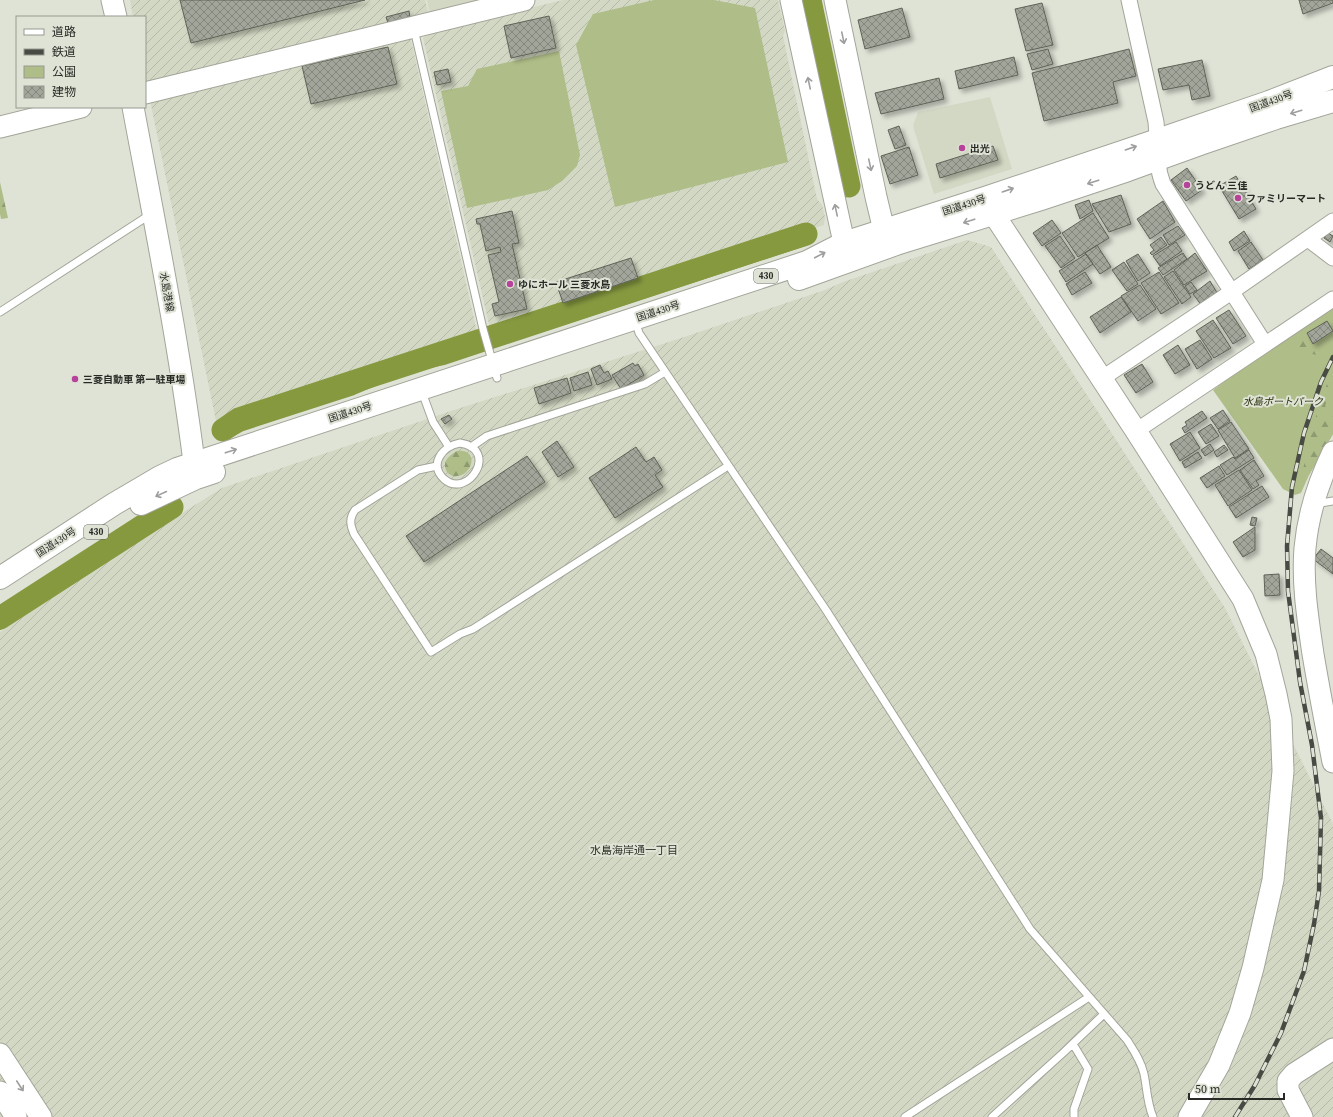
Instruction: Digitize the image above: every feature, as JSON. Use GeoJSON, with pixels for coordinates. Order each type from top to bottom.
{"type":"FeatureCollection","features":[{"type":"Feature","properties":{"kind":"highway","name":"国道430号"},"geometry":{"type":"LineString","coordinates":[[1157,150],[1269,102],[1333,78]]}},
{"type":"Feature","properties":{"kind":"highway","name":"国道430号"},"geometry":{"type":"LineString","coordinates":[[0,578],[140,488],[160,477],[195,471],[423,395],[493,366],[637,326],[807,262],[846,252],[1157,150],[1333,101]]}},
{"type":"Feature","properties":{"kind":"highway","name":"国道430号"},"geometry":{"type":"LineString","coordinates":[[0,594],[195,471]]}},
{"type":"Feature","properties":{"kind":"street"},"geometry":{"type":"LineString","coordinates":[[112,0],[116,16]]}},
{"type":"Feature","properties":{"kind":"street"},"geometry":{"type":"LineString","coordinates":[[146,93],[524,0]]}},
{"type":"Feature","properties":{"kind":"street"},"geometry":{"type":"LineString","coordinates":[[791,0],[846,252]]}},
{"type":"Feature","properties":{"kind":"street"},"geometry":{"type":"LineString","coordinates":[[835,0],[886,239]]}},
{"type":"Feature","properties":{"kind":"street"},"geometry":{"type":"LineString","coordinates":[[1129,0],[1154,113],[1159,174],[1231,292],[1265,344]]}},
{"type":"Feature","properties":{"kind":"street"},"geometry":{"type":"LineString","coordinates":[[0,127],[77,108]]}},
{"type":"Feature","properties":{"kind":"street","name":"水島港線"},"geometry":{"type":"LineString","coordinates":[[133,108],[190,426],[195,471]]}},
{"type":"Feature","properties":{"kind":"street"},"geometry":{"type":"LineString","coordinates":[[989,206],[1243,598],[1260,636],[1271,671],[1281,719],[1283,744],[1283,771],[1273,880],[1253,968],[1240,1012],[1219,1065],[1189,1117]]}},
{"type":"Feature","properties":{"kind":"street"},"geometry":{"type":"LineString","coordinates":[[1101,379],[1231,292],[1333,221]]}},
{"type":"Feature","properties":{"kind":"street"},"geometry":{"type":"LineString","coordinates":[[1308,239],[1333,258]]}},
{"type":"Feature","properties":{"kind":"street"},"geometry":{"type":"LineString","coordinates":[[1136,431],[1333,299]]}},
{"type":"Feature","properties":{"kind":"street"},"geometry":{"type":"LineString","coordinates":[[1333,452],[1323,474],[1323,502],[1309,519],[1305,549],[1307,606],[1318,682],[1333,762]]}},
{"type":"Feature","properties":{"kind":"street"},"geometry":{"type":"LineString","coordinates":[[1302,1117],[1288,1090],[1288,1081],[1294,1074],[1333,1049]]}},
{"type":"Feature","properties":{"kind":"street"},"geometry":{"type":"LineString","coordinates":[[0,1055],[41,1117]]}},
{"type":"Feature","properties":{"kind":"street"},"geometry":{"type":"LineString","coordinates":[[0,1092],[16,1117]]}},
{"type":"Feature","properties":{"kind":"lane"},"geometry":{"type":"LineString","coordinates":[[414,27],[484,334],[493,366]]}},
{"type":"Feature","properties":{"kind":"lane"},"geometry":{"type":"LineString","coordinates":[[0,312],[153,213]]}},
{"type":"Feature","properties":{"kind":"lane"},"geometry":{"type":"LineString","coordinates":[[637,326],[665,372],[826,610],[1030,929],[1127,1040],[1137,1055],[1143,1072],[1150,1111],[1153,1117]]}},
{"type":"Feature","properties":{"kind":"lane"},"geometry":{"type":"LineString","coordinates":[[471,447],[487,436],[645,384],[665,372]]}},
{"type":"Feature","properties":{"kind":"lane"},"geometry":{"type":"LineString","coordinates":[[423,395],[433,422],[450,447]]}},
{"type":"Feature","properties":{"kind":"lane"},"geometry":{"type":"LineString","coordinates":[[460,443],[466,444],[471,447],[478,456],[478,469],[475,474],[462,483],[455,484],[448,482],[439,473],[437,466],[440,454],[450,447],[460,443]]}},
{"type":"Feature","properties":{"kind":"lane"},"geometry":{"type":"LineString","coordinates":[[437,466],[418,470],[355,510],[350,517],[350,525],[354,534],[431,652],[460,634],[473,629],[728,466]]}},
{"type":"Feature","properties":{"kind":"lane"},"geometry":{"type":"LineString","coordinates":[[905,1117],[1089,996]]}},
{"type":"Feature","properties":{"kind":"lane"},"geometry":{"type":"LineString","coordinates":[[992,1117],[1104,1014]]}},
{"type":"Feature","properties":{"kind":"lane"},"geometry":{"type":"LineString","coordinates":[[1072,1044],[1088,1069],[1074,1109],[1074,1117]]}},
{"type":"Feature","properties":{"kind":"shaded area"},"geometry":{"type":"Polygon","coordinates":[[[130,0],[425,0],[429,15],[407,22],[478,336],[238,413],[217,426],[146,81],[146,16],[133,16],[130,0]]]}},
{"type":"Feature","properties":{"kind":"shaded area"},"geometry":{"type":"Polygon","coordinates":[[[427,0],[489,0],[430,15],[427,0]]]}},
{"type":"Feature","properties":{"kind":"shaded area"},"geometry":{"type":"Polygon","coordinates":[[[563,0],[778,0],[785,31],[783,36],[817,199],[822,205],[825,217],[824,225],[491,333],[423,38],[431,32],[563,0]]]}},
{"type":"Feature","properties":{"kind":"shaded area","name":"出光"},"geometry":{"type":"Polygon","coordinates":[[[990,97],[1012,169],[934,194],[913,126],[918,112],[990,97]]]}},
{"type":"Feature","properties":{"kind":"shaded area"},"geometry":{"type":"Polygon","coordinates":[[[967,240],[991,247],[1225,608],[1333,824],[1333,1117],[0,1117],[0,632],[222,488],[454,410],[672,341],[825,290],[843,282],[967,240]]]}},
{"type":"Feature","properties":{"kind":"green space"},"geometry":{"type":"Polygon","coordinates":[[[654,0],[714,0],[755,8],[788,162],[615,207],[576,45],[593,14],[654,0]]]}},
{"type":"Feature","properties":{"kind":"green space"},"geometry":{"type":"Polygon","coordinates":[[[559,51],[580,155],[577,166],[562,181],[548,190],[467,208],[441,91],[468,86],[477,69],[559,51]]]}},
{"type":"Feature","properties":{"kind":"green space"},"geometry":{"type":"Polygon","coordinates":[[[0,182],[8,218],[1,219],[0,214],[0,182]]]}},
{"type":"Feature","properties":{"kind":"green space","name":"水島ポートパーク"},"geometry":{"type":"Polygon","coordinates":[[[1333,307],[1333,434],[1309,475],[1301,493],[1295,495],[1283,489],[1213,390],[1263,353],[1333,307]]]}},
{"type":"Feature","properties":{"kind":"green space"},"geometry":{"type":"Polygon","coordinates":[[[1306,332],[1313,343],[1317,341],[1322,350],[1321,354],[1311,354],[1303,347],[1298,350],[1291,341],[1306,332]]]}},
{"type":"Feature","properties":{"kind":"green space"},"geometry":{"type":"Polygon","coordinates":[[[1333,369],[1333,381],[1325,406],[1327,408],[1333,406],[1333,434],[1309,475],[1307,475],[1303,470],[1310,435],[1323,394],[1333,369]]]}},
{"type":"Feature","properties":{"kind":"green space"},"geometry":{"type":"Polygon","coordinates":[[[457,451],[464,451],[469,454],[471,464],[465,473],[460,476],[453,476],[447,472],[445,464],[449,456],[457,451]]]}},
{"type":"Feature","properties":{"kind":"building"},"geometry":{"type":"Polygon","coordinates":[[[180,0],[365,0],[191,43],[180,0]]]}},
{"type":"Feature","properties":{"kind":"building"},"geometry":{"type":"Polygon","coordinates":[[[1299,0],[1333,0],[1333,3],[1303,14],[1299,0]]]}},
{"type":"Feature","properties":{"kind":"building"},"geometry":{"type":"Polygon","coordinates":[[[1042,3],[1053,45],[1026,51],[1015,9],[1042,3]]]}},
{"type":"Feature","properties":{"kind":"building"},"geometry":{"type":"Polygon","coordinates":[[[902,8],[910,37],[865,49],[858,20],[902,8]]]}},
{"type":"Feature","properties":{"kind":"building"},"geometry":{"type":"Polygon","coordinates":[[[409,11],[410,18],[388,23],[386,17],[409,11]]]}},
{"type":"Feature","properties":{"kind":"building"},"geometry":{"type":"Polygon","coordinates":[[[549,16],[556,48],[511,58],[504,26],[549,16]]]}},
{"type":"Feature","properties":{"kind":"building"},"geometry":{"type":"Polygon","coordinates":[[[388,47],[397,84],[311,104],[302,66],[388,47]]]}},
{"type":"Feature","properties":{"kind":"building"},"geometry":{"type":"Polygon","coordinates":[[[1048,49],[1053,64],[1032,70],[1027,54],[1048,49]]]}},
{"type":"Feature","properties":{"kind":"building"},"geometry":{"type":"Polygon","coordinates":[[[1129,49],[1136,76],[1113,82],[1118,103],[1044,121],[1032,73],[1129,49]]]}},
{"type":"Feature","properties":{"kind":"building"},"geometry":{"type":"Polygon","coordinates":[[[1014,57],[1018,75],[959,89],[955,71],[1014,57]]]}},
{"type":"Feature","properties":{"kind":"building"},"geometry":{"type":"Polygon","coordinates":[[[1202,60],[1210,96],[1192,100],[1189,85],[1163,90],[1158,69],[1202,60]]]}},
{"type":"Feature","properties":{"kind":"building"},"geometry":{"type":"Polygon","coordinates":[[[448,69],[451,82],[437,85],[434,72],[448,69]]]}},
{"type":"Feature","properties":{"kind":"building"},"geometry":{"type":"Polygon","coordinates":[[[939,78],[944,99],[881,114],[875,93],[939,78]]]}},
{"type":"Feature","properties":{"kind":"building"},"geometry":{"type":"Polygon","coordinates":[[[899,126],[906,145],[895,149],[888,130],[899,126]]]}},
{"type":"Feature","properties":{"kind":"building"},"geometry":{"type":"Polygon","coordinates":[[[993,146],[998,160],[940,178],[936,164],[993,146]]]}},
{"type":"Feature","properties":{"kind":"building"},"geometry":{"type":"Polygon","coordinates":[[[909,147],[918,175],[890,184],[881,156],[909,147]]]}},
{"type":"Feature","properties":{"kind":"building","name":"うどん 三佳"},"geometry":{"type":"Polygon","coordinates":[[[1187,168],[1202,190],[1186,201],[1171,180],[1187,168]]]}},
{"type":"Feature","properties":{"kind":"building","name":"ファミリーマート"},"geometry":{"type":"Polygon","coordinates":[[[1236,176],[1256,209],[1239,219],[1219,186],[1236,176]]]}},
{"type":"Feature","properties":{"kind":"building"},"geometry":{"type":"Polygon","coordinates":[[[1121,195],[1131,224],[1109,232],[1092,204],[1121,195]]]}},
{"type":"Feature","properties":{"kind":"building"},"geometry":{"type":"Polygon","coordinates":[[[1089,200],[1093,211],[1080,219],[1075,205],[1089,200]]]}},
{"type":"Feature","properties":{"kind":"building"},"geometry":{"type":"Polygon","coordinates":[[[1163,201],[1175,222],[1150,239],[1137,219],[1163,201]]]}},
{"type":"Feature","properties":{"kind":"building"},"geometry":{"type":"Polygon","coordinates":[[[512,211],[519,243],[512,244],[527,309],[495,316],[492,304],[499,302],[488,255],[501,252],[500,247],[486,251],[480,224],[477,224],[476,219],[512,211]]]}},
{"type":"Feature","properties":{"kind":"building"},"geometry":{"type":"Polygon","coordinates":[[[1093,213],[1109,238],[1078,257],[1062,233],[1093,213]]]}},
{"type":"Feature","properties":{"kind":"building"},"geometry":{"type":"Polygon","coordinates":[[[1052,220],[1061,233],[1042,246],[1033,233],[1052,220]]]}},
{"type":"Feature","properties":{"kind":"building"},"geometry":{"type":"Polygon","coordinates":[[[1178,226],[1185,235],[1169,245],[1163,235],[1178,226]]]}},
{"type":"Feature","properties":{"kind":"building"},"geometry":{"type":"Polygon","coordinates":[[[1244,231],[1250,241],[1234,251],[1229,242],[1244,231]]]}},
{"type":"Feature","properties":{"kind":"building"},"geometry":{"type":"Polygon","coordinates":[[[1328,233],[1333,236],[1330,242],[1324,238],[1328,233]]]}},
{"type":"Feature","properties":{"kind":"building"},"geometry":{"type":"Polygon","coordinates":[[[1060,236],[1075,258],[1061,268],[1045,246],[1060,236]]]}},
{"type":"Feature","properties":{"kind":"building"},"geometry":{"type":"Polygon","coordinates":[[[1161,237],[1167,245],[1152,255],[1150,253],[1154,250],[1150,245],[1161,237]]]}},
{"type":"Feature","properties":{"kind":"building"},"geometry":{"type":"Polygon","coordinates":[[[1176,242],[1182,251],[1160,266],[1153,256],[1176,242]]]}},
{"type":"Feature","properties":{"kind":"building"},"geometry":{"type":"Polygon","coordinates":[[[1251,242],[1263,260],[1249,269],[1238,251],[1251,242]]]}},
{"type":"Feature","properties":{"kind":"building"},"geometry":{"type":"Polygon","coordinates":[[[1097,245],[1111,267],[1100,274],[1085,253],[1097,245]]]}},
{"type":"Feature","properties":{"kind":"building"},"geometry":{"type":"Polygon","coordinates":[[[1183,253],[1187,259],[1163,275],[1158,268],[1183,253]]]}},
{"type":"Feature","properties":{"kind":"building"},"geometry":{"type":"Polygon","coordinates":[[[1195,253],[1207,271],[1184,285],[1174,270],[1195,253]]]}},
{"type":"Feature","properties":{"kind":"building"},"geometry":{"type":"Polygon","coordinates":[[[1086,254],[1093,264],[1066,282],[1059,271],[1086,254]]]}},
{"type":"Feature","properties":{"kind":"building"},"geometry":{"type":"Polygon","coordinates":[[[1138,254],[1150,273],[1138,281],[1126,261],[1138,254]]]}},
{"type":"Feature","properties":{"kind":"building"},"geometry":{"type":"Polygon","coordinates":[[[631,258],[638,278],[563,303],[556,282],[631,258]]]}},
{"type":"Feature","properties":{"kind":"building"},"geometry":{"type":"Polygon","coordinates":[[[1124,262],[1138,284],[1127,291],[1112,270],[1124,262]]]}},
{"type":"Feature","properties":{"kind":"building"},"geometry":{"type":"Polygon","coordinates":[[[1173,271],[1191,297],[1182,304],[1164,277],[1173,271]]]}},
{"type":"Feature","properties":{"kind":"building"},"geometry":{"type":"Polygon","coordinates":[[[1085,272],[1092,283],[1072,295],[1066,284],[1085,272]]]}},
{"type":"Feature","properties":{"kind":"building"},"geometry":{"type":"Polygon","coordinates":[[[1159,272],[1179,303],[1161,314],[1141,283],[1159,272]]]}},
{"type":"Feature","properties":{"kind":"building"},"geometry":{"type":"Polygon","coordinates":[[[1210,281],[1219,296],[1202,306],[1193,294],[1210,281]]]}},
{"type":"Feature","properties":{"kind":"building"},"geometry":{"type":"Polygon","coordinates":[[[1191,282],[1197,290],[1190,294],[1185,286],[1191,282]]]}},
{"type":"Feature","properties":{"kind":"building"},"geometry":{"type":"Polygon","coordinates":[[[1140,285],[1156,309],[1138,321],[1121,296],[1140,285]]]}},
{"type":"Feature","properties":{"kind":"building"},"geometry":{"type":"Polygon","coordinates":[[[1121,297],[1131,312],[1100,333],[1090,317],[1121,297]]]}},
{"type":"Feature","properties":{"kind":"building"},"geometry":{"type":"Polygon","coordinates":[[[1229,310],[1246,336],[1233,344],[1216,318],[1229,310]]]}},
{"type":"Feature","properties":{"kind":"building"},"geometry":{"type":"Polygon","coordinates":[[[1213,320],[1231,348],[1214,358],[1196,331],[1213,320]]]}},
{"type":"Feature","properties":{"kind":"building"},"geometry":{"type":"Polygon","coordinates":[[[1327,321],[1333,331],[1313,344],[1307,333],[1327,321]]]}},
{"type":"Feature","properties":{"kind":"building"},"geometry":{"type":"Polygon","coordinates":[[[1200,340],[1212,359],[1197,369],[1185,349],[1200,340]]]}},
{"type":"Feature","properties":{"kind":"building"},"geometry":{"type":"Polygon","coordinates":[[[1178,345],[1190,365],[1175,374],[1163,355],[1178,345]]]}},
{"type":"Feature","properties":{"kind":"building"},"geometry":{"type":"Polygon","coordinates":[[[633,363],[635,366],[638,364],[644,375],[621,389],[612,375],[633,363]]]}},
{"type":"Feature","properties":{"kind":"building"},"geometry":{"type":"Polygon","coordinates":[[[1142,364],[1153,382],[1136,393],[1124,375],[1142,364]]]}},
{"type":"Feature","properties":{"kind":"building"},"geometry":{"type":"Polygon","coordinates":[[[600,365],[604,373],[608,371],[612,379],[597,385],[591,369],[600,365]]]}},
{"type":"Feature","properties":{"kind":"building"},"geometry":{"type":"Polygon","coordinates":[[[588,372],[592,385],[574,391],[570,378],[588,372]]]}},
{"type":"Feature","properties":{"kind":"building"},"geometry":{"type":"Polygon","coordinates":[[[567,378],[571,393],[539,404],[534,388],[567,378]]]}},
{"type":"Feature","properties":{"kind":"building"},"geometry":{"type":"Polygon","coordinates":[[[1223,410],[1230,421],[1218,429],[1210,418],[1223,410]]]}},
{"type":"Feature","properties":{"kind":"building"},"geometry":{"type":"Polygon","coordinates":[[[1202,411],[1207,418],[1185,433],[1182,428],[1187,425],[1185,422],[1202,411]]]}},
{"type":"Feature","properties":{"kind":"building"},"geometry":{"type":"Polygon","coordinates":[[[449,415],[452,419],[445,424],[441,419],[449,415]]]}},
{"type":"Feature","properties":{"kind":"building"},"geometry":{"type":"Polygon","coordinates":[[[1231,422],[1249,449],[1235,458],[1218,430],[1231,422]]]}},
{"type":"Feature","properties":{"kind":"building"},"geometry":{"type":"Polygon","coordinates":[[[1211,424],[1219,436],[1206,444],[1198,432],[1211,424]]]}},
{"type":"Feature","properties":{"kind":"building"},"geometry":{"type":"Polygon","coordinates":[[[1190,432],[1200,448],[1180,461],[1170,444],[1190,432]]]}},
{"type":"Feature","properties":{"kind":"building"},"geometry":{"type":"Polygon","coordinates":[[[557,441],[574,467],[558,477],[542,452],[557,441]]]}},
{"type":"Feature","properties":{"kind":"building"},"geometry":{"type":"Polygon","coordinates":[[[1210,444],[1214,450],[1205,456],[1201,450],[1210,444]]]}},
{"type":"Feature","properties":{"kind":"building"},"geometry":{"type":"Polygon","coordinates":[[[1224,445],[1228,450],[1217,457],[1214,452],[1224,445]]]}},
{"type":"Feature","properties":{"kind":"building"},"geometry":{"type":"Polygon","coordinates":[[[636,447],[646,462],[654,457],[662,470],[655,475],[663,487],[615,518],[589,478],[636,447]]]}},
{"type":"Feature","properties":{"kind":"building"},"geometry":{"type":"Polygon","coordinates":[[[1249,450],[1254,458],[1227,475],[1220,465],[1233,457],[1235,459],[1249,450]]]}},
{"type":"Feature","properties":{"kind":"building"},"geometry":{"type":"Polygon","coordinates":[[[1198,452],[1202,458],[1185,468],[1182,462],[1198,452]]]}},
{"type":"Feature","properties":{"kind":"building"},"geometry":{"type":"Polygon","coordinates":[[[527,456],[545,482],[424,562],[406,536],[527,456]]]}},
{"type":"Feature","properties":{"kind":"building"},"geometry":{"type":"Polygon","coordinates":[[[1254,460],[1264,476],[1256,481],[1259,485],[1253,489],[1240,470],[1254,460]]]}},
{"type":"Feature","properties":{"kind":"building"},"geometry":{"type":"Polygon","coordinates":[[[1219,466],[1225,476],[1207,488],[1200,478],[1219,466]]]}},
{"type":"Feature","properties":{"kind":"building"},"geometry":{"type":"Polygon","coordinates":[[[1239,470],[1252,490],[1228,506],[1215,485],[1239,470]]]}},
{"type":"Feature","properties":{"kind":"building"},"geometry":{"type":"Polygon","coordinates":[[[1262,486],[1269,497],[1236,518],[1229,507],[1262,486]]]}},
{"type":"Feature","properties":{"kind":"building"},"geometry":{"type":"Polygon","coordinates":[[[1252,517],[1257,518],[1255,526],[1250,525],[1252,517]]]}},
{"type":"Feature","properties":{"kind":"building"},"geometry":{"type":"Polygon","coordinates":[[[1255,527],[1255,550],[1243,557],[1233,542],[1255,527]]]}},
{"type":"Feature","properties":{"kind":"building"},"geometry":{"type":"Polygon","coordinates":[[[1321,549],[1333,558],[1333,574],[1313,559],[1321,549]]]}},
{"type":"Feature","properties":{"kind":"building"},"geometry":{"type":"Polygon","coordinates":[[[1279,574],[1280,595],[1265,596],[1264,575],[1279,574]]]}},
{"type":"Feature","properties":{"kind":"waterway"},"geometry":{"type":"LineString","coordinates":[[810,0],[849,186]]}},
{"type":"Feature","properties":{"kind":"waterway"},"geometry":{"type":"LineString","coordinates":[[817,0],[856,185]]}},
{"type":"Feature","properties":{"kind":"waterway"},"geometry":{"type":"LineString","coordinates":[[223,430],[239,419],[806,234]]}},
{"type":"Feature","properties":{"kind":"waterway"},"geometry":{"type":"LineString","coordinates":[[230,436],[243,429],[354,393],[399,375],[444,363],[808,243]]}},
{"type":"Feature","properties":{"kind":"waterway"},"geometry":{"type":"LineString","coordinates":[[0,618],[172,507]]}},
{"type":"Feature","properties":{"kind":"waterway"},"geometry":{"type":"LineString","coordinates":[[0,628],[179,511]]}},
{"type":"Feature","properties":{"kind":"railway"},"geometry":{"type":"LineString","coordinates":[[1235,1117],[1255,1085],[1281,1033],[1304,971],[1319,891],[1321,818],[1312,745],[1300,682],[1288,591],[1287,546],[1292,487],[1304,433],[1321,382],[1333,357]]}},
{"type":"Feature","properties":{"kind":"place","name":"出光"},"geometry":{"type":"Point","coordinates":[962,148]}},
{"type":"Feature","properties":{"kind":"place","name":"うどん 三佳"},"geometry":{"type":"Point","coordinates":[1187,185]}},
{"type":"Feature","properties":{"kind":"place","name":"ファミリーマート"},"geometry":{"type":"Point","coordinates":[1238,198]}},
{"type":"Feature","properties":{"kind":"place","name":"ゆにホール 三菱水島"},"geometry":{"type":"Point","coordinates":[510,284]}},
{"type":"Feature","properties":{"kind":"place","name":"三菱自動車 第一駐車場"},"geometry":{"type":"Point","coordinates":[75,379]}},
{"type":"Feature","properties":{"kind":"district","name":"水島海岸通一丁目"},"geometry":{"type":"Point","coordinates":[634,850]}}]}
